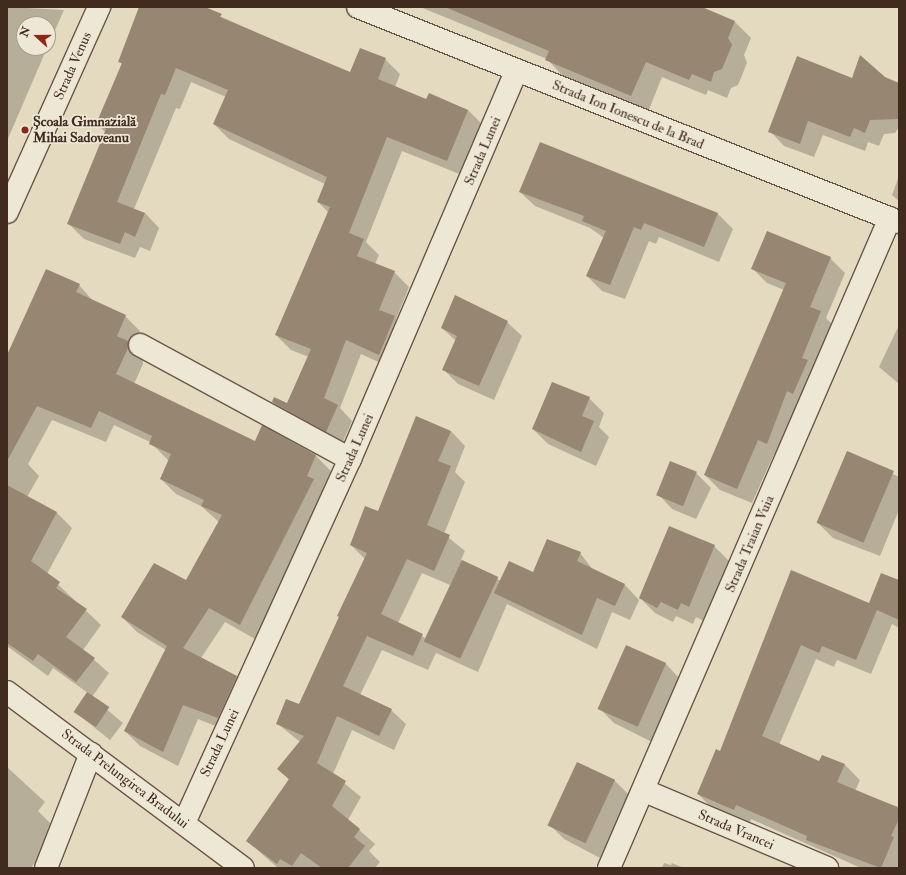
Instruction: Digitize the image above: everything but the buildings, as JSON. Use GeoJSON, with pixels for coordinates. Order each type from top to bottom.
{"type":"FeatureCollection","features":[{"type":"Feature","properties":{"kind":"street","name":"Strada Venus"},"geometry":{"type":"LineString","coordinates":[[7,212],[99,7]]}},
{"type":"Feature","properties":{"kind":"street","name":"Strada Ion Ionescu de la Brad"},"geometry":{"type":"LineString","coordinates":[[358,7],[894,220]]}},
{"type":"Feature","properties":{"kind":"street","name":"Strada Lunei"},"geometry":{"type":"LineString","coordinates":[[184,823],[350,459],[517,70]]}},
{"type":"Feature","properties":{"kind":"street","name":"Strada Traian Vuia"},"geometry":{"type":"LineString","coordinates":[[609,868],[645,791],[894,220]]}},
{"type":"Feature","properties":{"kind":"street"},"geometry":{"type":"LineString","coordinates":[[140,345],[350,459]]}},
{"type":"Feature","properties":{"kind":"street","name":"Strada Prelungirea Bradului"},"geometry":{"type":"LineString","coordinates":[[7,692],[243,868]]}},
{"type":"Feature","properties":{"kind":"street"},"geometry":{"type":"LineString","coordinates":[[46,868],[91,754]]}},
{"type":"Feature","properties":{"kind":"street","name":"Strada Vrancei"},"geometry":{"type":"LineString","coordinates":[[645,791],[827,868]]}},
{"type":"Feature","properties":{"kind":"place","name":"Școala Gimnazială Mihai Sadoveanu"},"geometry":{"type":"Point","coordinates":[25,130]}}]}
